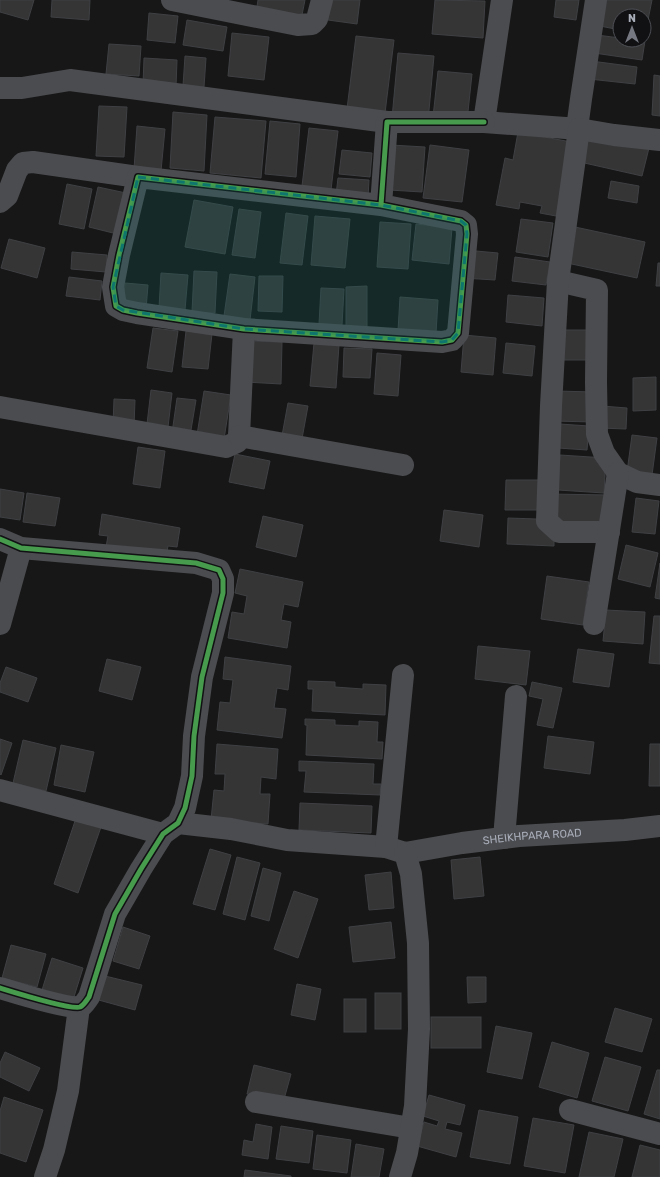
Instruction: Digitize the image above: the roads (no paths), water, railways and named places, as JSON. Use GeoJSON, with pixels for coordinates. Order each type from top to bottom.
{"type":"FeatureCollection","features":[{"type":"Feature","properties":{"kind":"street"},"geometry":{"type":"LineString","coordinates":[[172,0],[298,25],[312,24],[317,19],[322,0]]}},
{"type":"Feature","properties":{"kind":"street"},"geometry":{"type":"LineString","coordinates":[[484,122],[502,0]]}},
{"type":"Feature","properties":{"kind":"street"},"geometry":{"type":"LineString","coordinates":[[596,0],[578,121],[579,129],[558,281],[551,406],[547,521],[559,532],[609,532]]}},
{"type":"Feature","properties":{"kind":"street"},"geometry":{"type":"LineString","coordinates":[[0,88],[22,88],[70,80],[387,122],[484,122],[579,129],[614,135],[660,140]]}},
{"type":"Feature","properties":{"kind":"street"},"geometry":{"type":"LineString","coordinates":[[381,205],[387,122]]}},
{"type":"Feature","properties":{"kind":"street"},"geometry":{"type":"LineString","coordinates":[[0,202],[7,196],[17,170],[23,163],[33,162],[138,177],[381,205],[461,220],[466,225],[467,234],[458,333],[452,340],[442,342],[244,329],[123,310],[116,306],[113,287],[119,255],[138,177]]}},
{"type":"Feature","properties":{"kind":"street"},"geometry":{"type":"LineString","coordinates":[[558,281],[597,290],[597,434],[604,453],[618,474],[637,482],[660,486]]}},
{"type":"Feature","properties":{"kind":"street"},"geometry":{"type":"LineString","coordinates":[[0,407],[226,447],[237,442],[239,436],[244,329]]}},
{"type":"Feature","properties":{"kind":"street"},"geometry":{"type":"LineString","coordinates":[[239,436],[404,465]]}},
{"type":"Feature","properties":{"kind":"street"},"geometry":{"type":"LineString","coordinates":[[594,624],[618,474]]}},
{"type":"Feature","properties":{"kind":"street"},"geometry":{"type":"LineString","coordinates":[[0,539],[20,548],[196,563],[219,570],[223,579],[223,593],[202,677],[194,736],[192,776],[186,808],[141,869],[115,914],[89,998],[79,1007],[66,1006],[0,988]]}},
{"type":"Feature","properties":{"kind":"street"},"geometry":{"type":"LineString","coordinates":[[0,624],[20,548]]}},
{"type":"Feature","properties":{"kind":"street"},"geometry":{"type":"LineString","coordinates":[[400,1177],[407,1154],[414,1106],[419,1028],[418,943],[411,874],[395,850],[403,675]]}},
{"type":"Feature","properties":{"kind":"street"},"geometry":{"type":"LineString","coordinates":[[504,838],[516,696]]}},
{"type":"Feature","properties":{"kind":"street","name":"SHEIKHPARA ROAD"},"geometry":{"type":"LineString","coordinates":[[0,790],[170,828],[231,829],[287,840],[395,850],[519,836],[625,830],[660,826]]}},
{"type":"Feature","properties":{"kind":"street"},"geometry":{"type":"LineString","coordinates":[[45,1177],[54,1150],[68,1091],[79,1007]]}},
{"type":"Feature","properties":{"kind":"street"},"geometry":{"type":"LineString","coordinates":[[256,1102],[411,1128]]}},
{"type":"Feature","properties":{"kind":"street"},"geometry":{"type":"LineString","coordinates":[[570,1110],[660,1134]]}}]}
